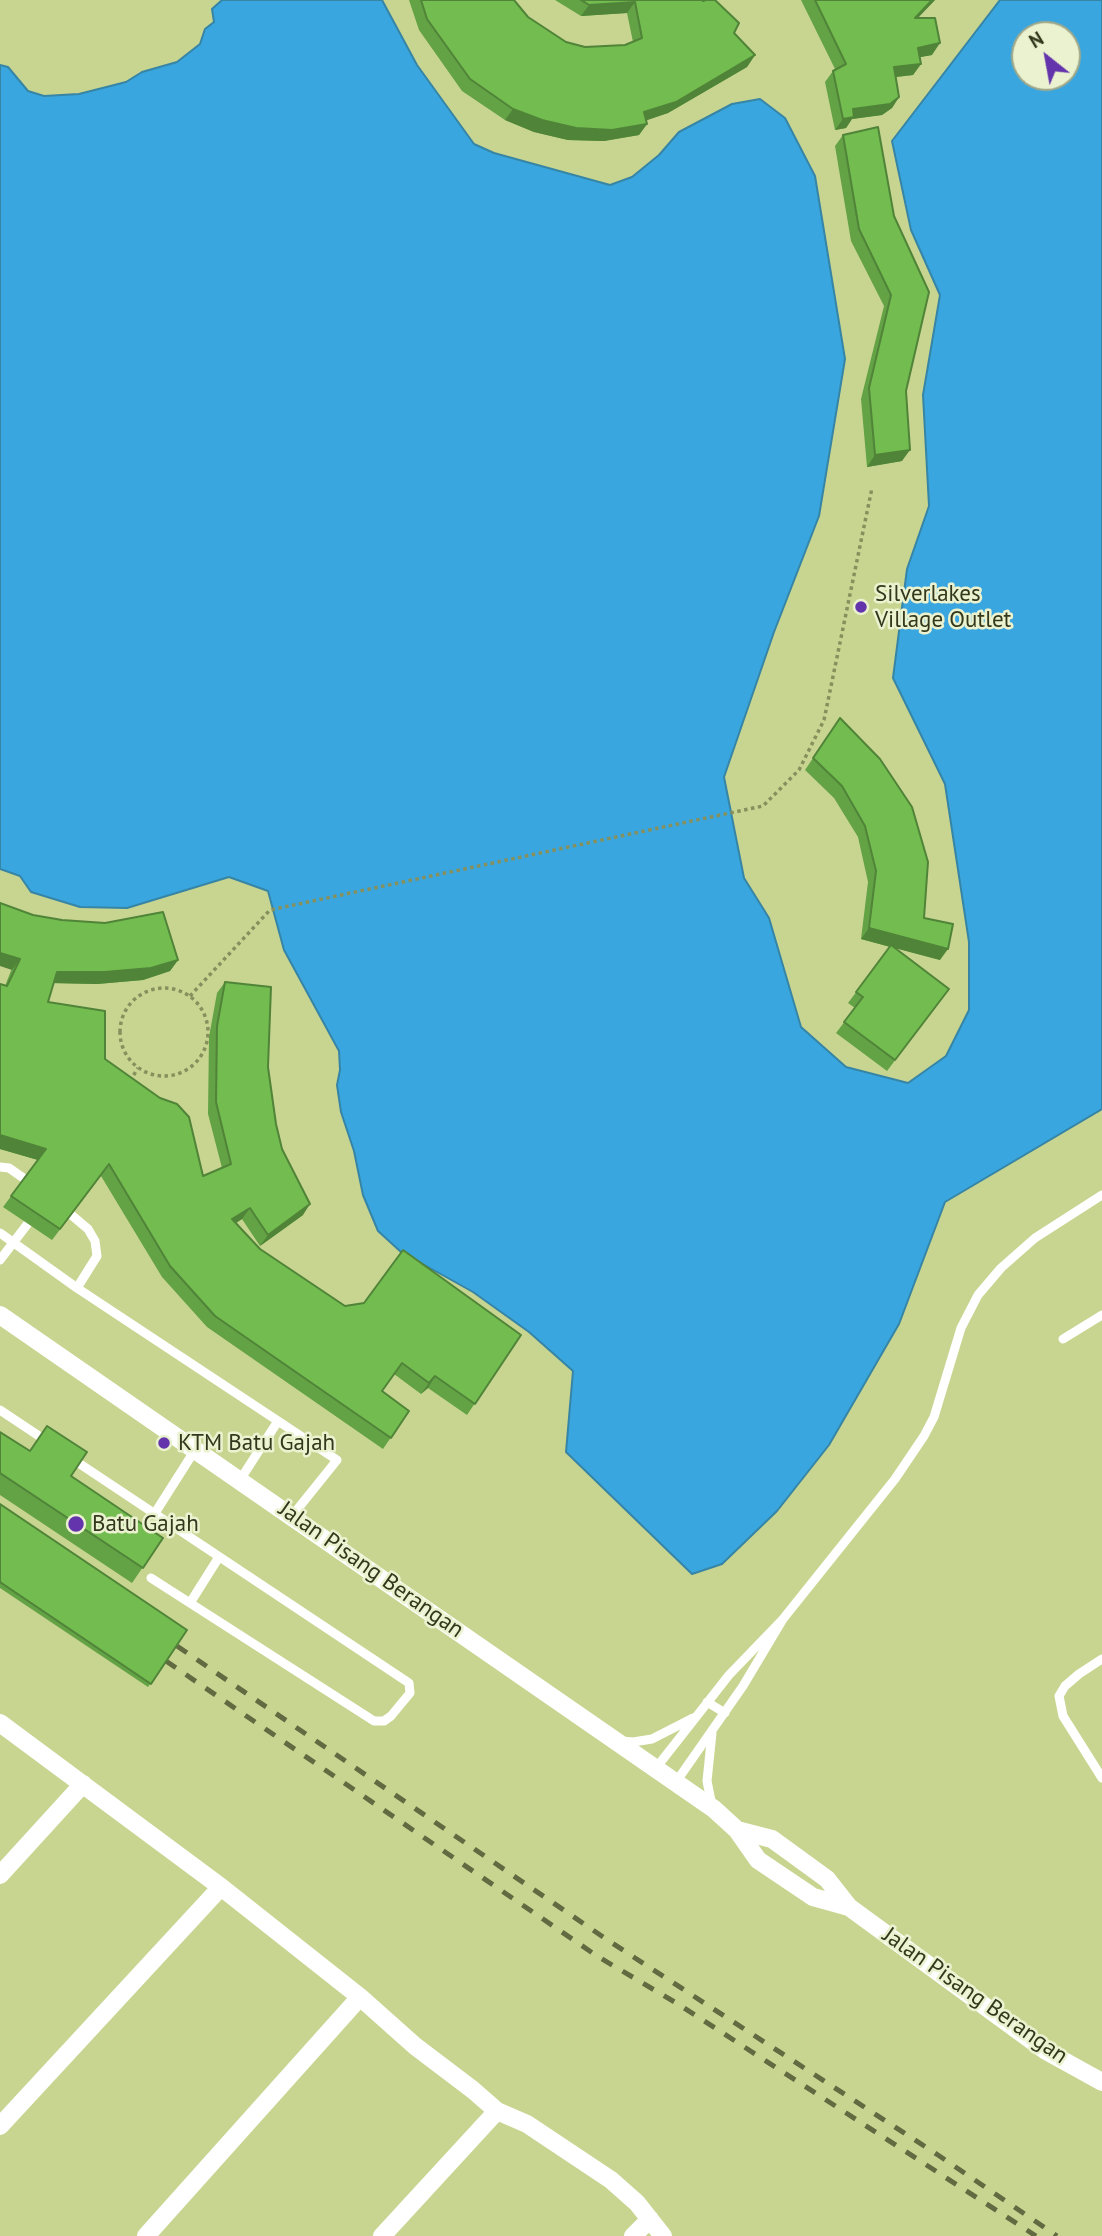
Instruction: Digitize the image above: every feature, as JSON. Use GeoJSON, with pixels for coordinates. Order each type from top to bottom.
{"type":"FeatureCollection","features":[{"type":"Feature","properties":{"kind":"street","name":"Jalan Pisang Berangan"},"geometry":{"type":"LineString","coordinates":[[0,1315],[714,1809],[737,1830],[758,1860],[813,1898],[849,1907]]}},
{"type":"Feature","properties":{"kind":"street"},"geometry":{"type":"LineString","coordinates":[[0,1723],[221,1887],[360,1997],[408,2040],[497,2111],[527,2124],[623,2189],[663,2236]]}},
{"type":"Feature","properties":{"kind":"street"},"geometry":{"type":"LineString","coordinates":[[0,1875],[83,1784]]}},
{"type":"Feature","properties":{"kind":"street","name":"Jalan Pisang Berangan"},"geometry":{"type":"LineString","coordinates":[[737,1830],[772,1839],[827,1879],[849,1907],[1046,2051],[1102,2082]]}},
{"type":"Feature","properties":{"kind":"street"},"geometry":{"type":"LineString","coordinates":[[758,1860],[772,1839]]}},
{"type":"Feature","properties":{"kind":"street"},"geometry":{"type":"LineString","coordinates":[[813,1898],[827,1879]]}},
{"type":"Feature","properties":{"kind":"street"},"geometry":{"type":"LineString","coordinates":[[0,2126],[221,1887]]}},
{"type":"Feature","properties":{"kind":"street"},"geometry":{"type":"LineString","coordinates":[[146,2236],[360,1997]]}},
{"type":"Feature","properties":{"kind":"street"},"geometry":{"type":"LineString","coordinates":[[382,2236],[497,2111]]}},
{"type":"Feature","properties":{"kind":"street"},"geometry":{"type":"LineString","coordinates":[[633,2236],[650,2219]]}},
{"type":"Feature","properties":{"kind":"lane"},"geometry":{"type":"LineString","coordinates":[[0,1167],[9,1168],[40,1189]]}},
{"type":"Feature","properties":{"kind":"lane"},"geometry":{"type":"LineString","coordinates":[[656,1768],[729,1675],[783,1619],[895,1479],[924,1436],[941,1396],[961,1328],[978,1295],[1001,1268],[1035,1238],[1102,1195]]}},
{"type":"Feature","properties":{"kind":"lane"},"geometry":{"type":"LineString","coordinates":[[50,1197],[88,1229],[96,1241],[97,1256],[77,1288]]}},
{"type":"Feature","properties":{"kind":"lane"},"geometry":{"type":"LineString","coordinates":[[0,1260],[29,1222]]}},
{"type":"Feature","properties":{"kind":"lane"},"geometry":{"type":"LineString","coordinates":[[0,1233],[77,1288],[337,1460],[292,1516]]}},
{"type":"Feature","properties":{"kind":"lane"},"geometry":{"type":"LineString","coordinates":[[1063,1339],[1102,1315]]}},
{"type":"Feature","properties":{"kind":"lane"},"geometry":{"type":"LineString","coordinates":[[0,1410],[55,1447]]}},
{"type":"Feature","properties":{"kind":"lane"},"geometry":{"type":"LineString","coordinates":[[240,1480],[278,1421]]}},
{"type":"Feature","properties":{"kind":"lane"},"geometry":{"type":"LineString","coordinates":[[155,1513],[195,1450]]}},
{"type":"Feature","properties":{"kind":"lane"},"geometry":{"type":"LineString","coordinates":[[66,1454],[409,1683],[410,1693],[391,1716],[384,1721],[374,1721],[151,1578]]}},
{"type":"Feature","properties":{"kind":"lane"},"geometry":{"type":"LineString","coordinates":[[190,1603],[219,1557]]}},
{"type":"Feature","properties":{"kind":"lane"},"geometry":{"type":"LineString","coordinates":[[676,1782],[725,1713],[783,1619]]}},
{"type":"Feature","properties":{"kind":"lane"},"geometry":{"type":"LineString","coordinates":[[1102,1659],[1065,1686],[1059,1696],[1063,1716],[1102,1778]]}},
{"type":"Feature","properties":{"kind":"lane"},"geometry":{"type":"LineString","coordinates":[[708,1702],[725,1713]]}},
{"type":"Feature","properties":{"kind":"lane"},"geometry":{"type":"LineString","coordinates":[[613,1739],[643,1741],[696,1717]]}},
{"type":"Feature","properties":{"kind":"lane"},"geometry":{"type":"LineString","coordinates":[[712,1731],[707,1781],[714,1809]]}},
{"type":"Feature","properties":{"kind":"path"},"geometry":{"type":"LineString","coordinates":[[190,996],[270,910],[762,806],[799,770],[824,720],[872,488]]}},
{"type":"Feature","properties":{"kind":"path"},"geometry":{"type":"LineString","coordinates":[[160,989],[176,990],[190,996],[206,1018],[206,1045],[200,1058],[178,1074],[164,1076],[138,1069],[121,1044],[120,1028],[132,1001],[145,992],[160,989]]}},
{"type":"Feature","properties":{"kind":"path"},"geometry":{"type":"LineString","coordinates":[[124,1090],[138,1069]]}},
{"type":"Feature","properties":{"kind":"water"},"geometry":{"type":"Polygon","coordinates":[[[222,0],[382,0],[417,65],[474,144],[494,153],[610,185],[632,177],[659,155],[679,132],[732,104],[760,99],[785,118],[815,176],[845,359],[819,516],[774,632],[724,777],[744,878],[769,918],[801,1027],[846,1067],[908,1083],[946,1056],[969,1010],[969,942],[945,784],[893,678],[907,569],[929,506],[923,395],[940,295],[911,230],[892,141],[1000,0],[1102,0],[1102,1109],[945,1202],[899,1324],[829,1445],[777,1511],[722,1564],[692,1574],[566,1452],[573,1371],[529,1332],[473,1292],[401,1252],[378,1231],[363,1195],[354,1151],[341,1112],[337,1085],[340,1070],[339,1051],[284,950],[268,891],[229,877],[127,908],[80,907],[31,892],[20,876],[0,869],[0,65],[8,67],[28,91],[44,96],[79,94],[126,82],[142,72],[177,62],[200,44],[205,29],[214,22],[212,9],[222,0]]]}},
{"type":"Feature","properties":{"kind":"building"},"geometry":{"type":"Polygon","coordinates":[[[421,0],[514,0],[528,17],[566,42],[585,47],[625,45],[642,38],[635,2],[589,5],[581,0],[715,0],[739,23],[734,33],[755,55],[676,102],[644,112],[647,124],[612,130],[576,128],[542,120],[513,109],[470,79],[427,19],[421,0]]]}},
{"type":"Feature","properties":{"kind":"building"},"geometry":{"type":"Polygon","coordinates":[[[815,0],[932,0],[915,18],[935,18],[940,43],[918,48],[921,64],[894,67],[899,97],[890,104],[853,109],[854,117],[843,119],[833,71],[846,64],[815,0]]]}},
{"type":"Feature","properties":{"kind":"building"},"geometry":{"type":"Polygon","coordinates":[[[878,127],[894,216],[929,292],[906,391],[910,450],[875,455],[869,388],[891,295],[859,229],[843,135],[878,127]]]}},
{"type":"Feature","properties":{"kind":"building"},"geometry":{"type":"Polygon","coordinates":[[[840,718],[880,759],[912,807],[928,862],[924,918],[953,924],[948,949],[869,928],[876,871],[865,826],[842,786],[813,758],[840,718]]]}},
{"type":"Feature","properties":{"kind":"building"},"geometry":{"type":"Polygon","coordinates":[[[0,903],[33,915],[105,923],[163,912],[178,960],[151,968],[57,972],[48,1002],[105,1011],[105,1059],[160,1098],[177,1104],[189,1117],[203,1176],[231,1164],[216,1102],[217,1026],[225,982],[271,987],[268,1067],[276,1124],[282,1149],[310,1204],[268,1235],[250,1208],[232,1219],[260,1249],[345,1306],[364,1303],[403,1250],[521,1335],[475,1404],[435,1376],[429,1383],[402,1363],[382,1391],[409,1411],[391,1438],[215,1316],[170,1266],[109,1164],[60,1229],[11,1196],[46,1149],[0,1135],[0,984],[7,986],[20,959],[0,953],[0,903]]]}},
{"type":"Feature","properties":{"kind":"building"},"geometry":{"type":"Polygon","coordinates":[[[891,945],[949,989],[895,1060],[844,1022],[863,997],[856,992],[891,945]]]}},
{"type":"Feature","properties":{"kind":"building"},"geometry":{"type":"Polygon","coordinates":[[[47,1426],[87,1452],[71,1476],[163,1538],[143,1568],[0,1473],[0,1432],[30,1451],[47,1426]]]}},
{"type":"Feature","properties":{"kind":"building"},"geometry":{"type":"Polygon","coordinates":[[[0,1504],[187,1630],[151,1684],[0,1582],[0,1504]]]}},
{"type":"Feature","properties":{"kind":"railway"},"geometry":{"type":"LineString","coordinates":[[177,1646],[609,1941],[938,2155],[1057,2236]]}},
{"type":"Feature","properties":{"kind":"railway"},"geometry":{"type":"LineString","coordinates":[[166,1661],[597,1956],[678,2004],[1036,2236]]}},
{"type":"Feature","properties":{"kind":"place","name":"Silverlakes Village Outlet"},"geometry":{"type":"Point","coordinates":[861,607]}},
{"type":"Feature","properties":{"kind":"place","name":"KTM Batu Gajah"},"geometry":{"type":"Point","coordinates":[164,1443]}},
{"type":"Feature","properties":{"kind":"place","name":"Batu Gajah"},"geometry":{"type":"Point","coordinates":[76,1524]}}]}
